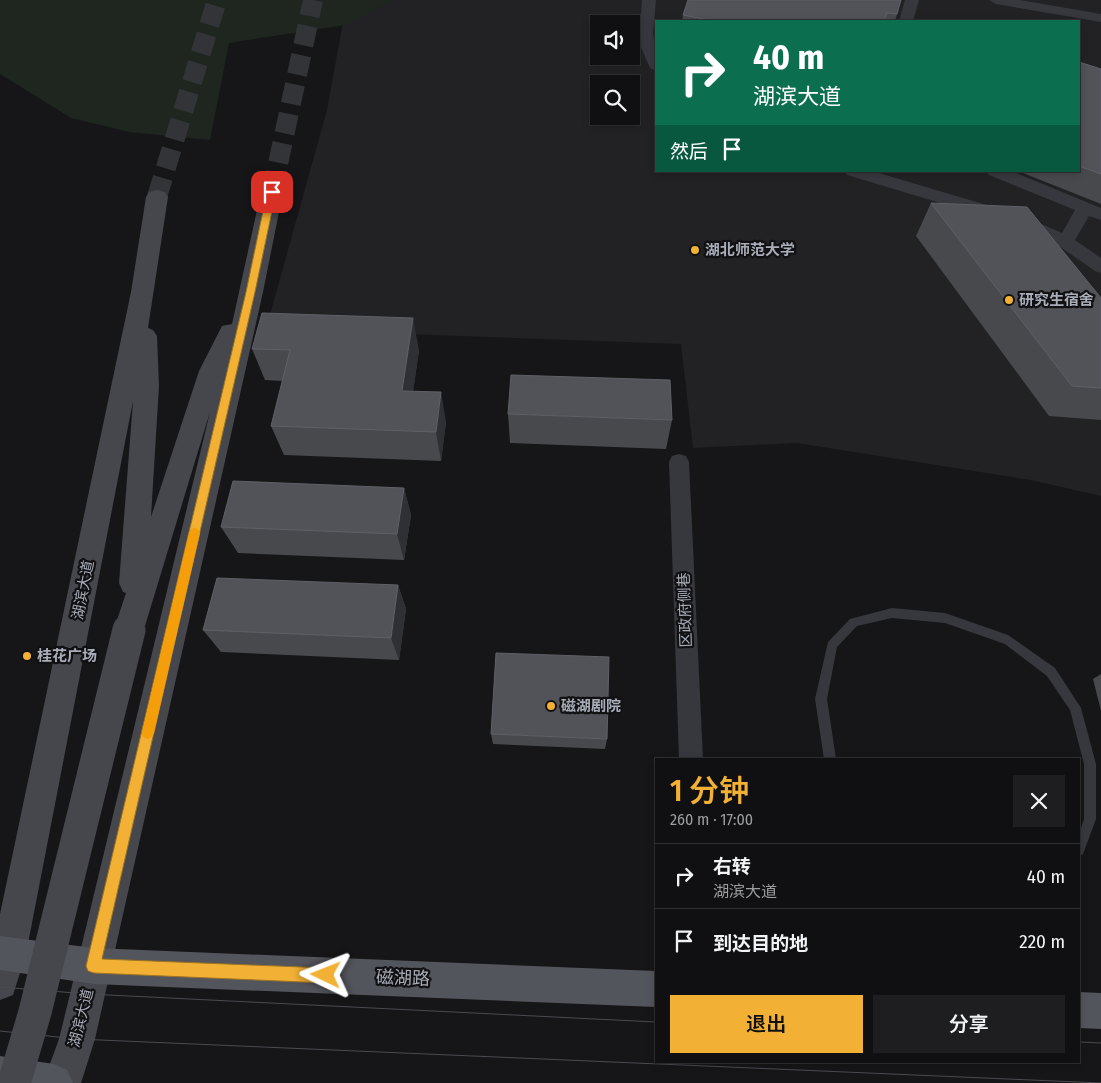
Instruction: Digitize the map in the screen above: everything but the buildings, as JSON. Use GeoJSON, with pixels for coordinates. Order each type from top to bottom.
{"type":"FeatureCollection","features":[{"type":"Feature","properties":{"kind":"main road","name":"湖滨大道"},"geometry":{"type":"LineString","coordinates":[[62,1083],[77,1039],[251,292],[272,192]]}},
{"type":"Feature","properties":{"kind":"main road","name":"湖滨大道"},"geometry":{"type":"LineString","coordinates":[[3,963],[143,292],[156,197]]}},
{"type":"Feature","properties":{"kind":"main road"},"geometry":{"type":"LineString","coordinates":[[130,626],[147,386],[143,292]]}},
{"type":"Feature","properties":{"kind":"main road"},"geometry":{"type":"LineString","coordinates":[[14,1083],[35,1012],[130,626],[211,371],[251,292]]}},
{"type":"Feature","properties":{"kind":"main road","name":"磁湖路"},"geometry":{"type":"LineString","coordinates":[[3,963],[655,989]]}},
{"type":"Feature","properties":{"kind":"main road"},"geometry":{"type":"LineString","coordinates":[[1080,1010],[1101,1011]]}},
{"type":"Feature","properties":{"kind":"main road"},"geometry":{"type":"LineString","coordinates":[[0,1075],[54,1083]]}},
{"type":"Feature","properties":{"kind":"street"},"geometry":{"type":"LineString","coordinates":[[650,0],[645,40],[649,54],[655,64]]}},
{"type":"Feature","properties":{"kind":"street"},"geometry":{"type":"LineString","coordinates":[[906,20],[912,0]]}},
{"type":"Feature","properties":{"kind":"street"},"geometry":{"type":"LineString","coordinates":[[996,0],[1101,18]]}},
{"type":"Feature","properties":{"kind":"street"},"geometry":{"type":"LineString","coordinates":[[856,172],[1018,220],[1065,242],[1101,267]]}},
{"type":"Feature","properties":{"kind":"street"},"geometry":{"type":"LineString","coordinates":[[997,172],[1093,211],[1065,242]]}},
{"type":"Feature","properties":{"kind":"street","name":"区政府侧巷"},"geometry":{"type":"LineString","coordinates":[[679,462],[691,758]]}},
{"type":"Feature","properties":{"kind":"lane"},"geometry":{"type":"LineString","coordinates":[[830,758],[821,699],[832,645],[854,622],[892,613],[945,618],[1008,640],[1051,672],[1075,708],[1090,764],[1090,819],[1080,847]]}},
{"type":"Feature","properties":{"kind":"shaded area"},"geometry":{"type":"Polygon","coordinates":[[[0,0],[393,0],[345,25],[229,43],[210,140],[129,132],[71,118],[0,74],[0,0]]]}},
{"type":"Feature","properties":{"kind":"shaded area","name":"湖北师范大学"},"geometry":{"type":"Polygon","coordinates":[[[347,0],[1101,0],[1101,496],[1031,480],[797,443],[693,448],[681,344],[266,329],[327,110],[347,0]]]}},
{"type":"Feature","properties":{"kind":"tunnel"},"geometry":{"type":"LineString","coordinates":[[157,197],[217,0]]}},
{"type":"Feature","properties":{"kind":"tunnel"},"geometry":{"type":"LineString","coordinates":[[272,192],[313,0]]}},
{"type":"Feature","properties":{"kind":"tram line"},"geometry":{"type":"LineString","coordinates":[[0,987],[88,994],[655,1022]]}},
{"type":"Feature","properties":{"kind":"tram line"},"geometry":{"type":"LineString","coordinates":[[0,1031],[77,1039],[1101,1083]]}},
{"type":"Feature","properties":{"kind":"tram line"},"geometry":{"type":"LineString","coordinates":[[1080,1042],[1101,1043]]}},
{"type":"Feature","properties":{"kind":"slow traffic"},"geometry":{"type":"LineString","coordinates":[[148,733],[194,533]]}},
{"type":"Feature","properties":{"kind":"place","name":"湖北师范大学"},"geometry":{"type":"Point","coordinates":[695,250]}},
{"type":"Feature","properties":{"kind":"place","name":"研究生宿舍"},"geometry":{"type":"Point","coordinates":[1009,300]}},
{"type":"Feature","properties":{"kind":"place","name":"桂花广场"},"geometry":{"type":"Point","coordinates":[27,656]}},
{"type":"Feature","properties":{"kind":"place","name":"磁湖剧院"},"geometry":{"type":"Point","coordinates":[551,706]}},
{"type":"Feature","properties":{"kind":"route"},"geometry":{"type":"LineString","coordinates":[[272,192],[251,292],[94,966],[326,975]]}}]}
